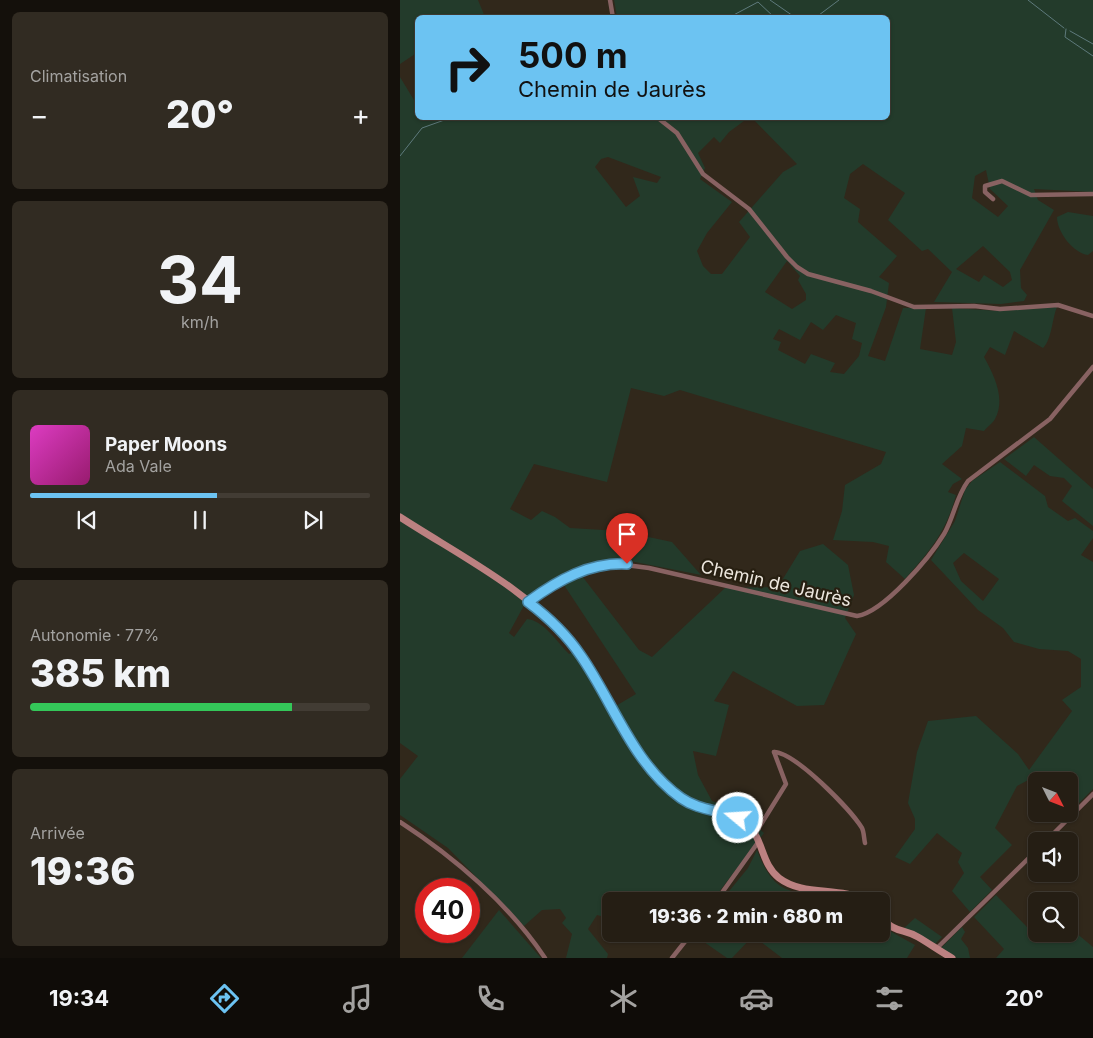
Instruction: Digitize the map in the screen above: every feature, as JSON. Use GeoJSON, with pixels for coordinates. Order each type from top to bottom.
{"type":"FeatureCollection","features":[{"type":"Feature","properties":{"kind":"street"},"geometry":{"type":"LineString","coordinates":[[610,0],[612,15]]}},
{"type":"Feature","properties":{"kind":"street"},"geometry":{"type":"LineString","coordinates":[[661,120],[677,133],[703,174],[749,209],[787,257],[808,274],[871,291],[914,307],[974,306],[1000,309],[1058,305],[1093,316]]}},
{"type":"Feature","properties":{"kind":"street"},"geometry":{"type":"LineString","coordinates":[[993,199],[985,192],[985,186],[1002,181],[1031,195],[1093,194]]}},
{"type":"Feature","properties":{"kind":"street","name":"Chemin de Jaurès"},"geometry":{"type":"LineString","coordinates":[[528,602],[588,568],[610,563],[649,568],[818,608],[857,616],[864,615],[876,610],[887,600],[931,553],[944,534],[962,490],[968,481],[1050,419],[1093,367]]}},
{"type":"Feature","properties":{"kind":"street"},"geometry":{"type":"LineString","coordinates":[[400,517],[456,551],[528,602],[558,628],[576,649],[634,745],[669,788],[690,804],[738,818],[757,837],[768,867],[781,880],[811,890],[828,892]]}},
{"type":"Feature","properties":{"kind":"street"},"geometry":{"type":"LineString","coordinates":[[722,892],[757,837],[786,784],[774,752],[800,763],[842,805],[863,829],[865,843]]}},
{"type":"Feature","properties":{"kind":"street"},"geometry":{"type":"LineString","coordinates":[[1055,832],[1093,794]]}},
{"type":"Feature","properties":{"kind":"street"},"geometry":{"type":"LineString","coordinates":[[400,822],[439,848],[466,870],[545,958]]}},
{"type":"Feature","properties":{"kind":"street"},"geometry":{"type":"LineString","coordinates":[[936,949],[1028,859]]}},
{"type":"Feature","properties":{"kind":"street"},"geometry":{"type":"LineString","coordinates":[[890,926],[899,932],[916,936],[952,958]]}},
{"type":"Feature","properties":{"kind":"street"},"geometry":{"type":"LineString","coordinates":[[672,958],[685,942]]}},
{"type":"Feature","properties":{"kind":"green space"},"geometry":{"type":"Polygon","coordinates":[[[400,0],[478,0],[484,15],[415,15],[415,54],[400,64],[400,0]]]}},
{"type":"Feature","properties":{"kind":"green space"},"geometry":{"type":"Polygon","coordinates":[[[614,0],[1093,0],[1093,192],[1034,189],[1038,200],[1054,210],[1020,270],[1021,288],[1027,295],[1024,301],[1001,304],[934,302],[952,272],[928,249],[922,251],[888,220],[905,193],[863,164],[850,174],[844,198],[860,209],[858,222],[897,256],[879,277],[889,283],[886,307],[868,356],[885,361],[903,308],[926,308],[920,349],[952,355],[956,342],[952,308],[1000,311],[1057,307],[1048,339],[1043,348],[1014,331],[1005,355],[990,347],[984,357],[997,387],[999,395],[998,411],[994,420],[984,431],[966,428],[962,446],[942,464],[962,479],[953,484],[948,492],[956,495],[942,530],[929,550],[905,579],[886,562],[889,546],[873,542],[833,540],[842,511],[845,485],[881,464],[886,452],[680,390],[664,396],[631,388],[607,482],[534,464],[510,509],[531,520],[542,511],[555,517],[570,528],[620,531],[672,542],[701,575],[630,561],[612,560],[587,563],[528,598],[509,633],[514,637],[527,619],[533,620],[550,633],[569,654],[580,648],[614,707],[636,694],[564,585],[582,576],[639,650],[652,657],[725,588],[778,587],[800,551],[823,544],[848,565],[854,595],[845,618],[856,634],[824,705],[797,706],[733,671],[714,701],[729,705],[716,756],[693,751],[698,775],[712,801],[738,810],[764,833],[719,892],[602,892],[602,916],[597,915],[588,929],[608,954],[607,958],[566,958],[572,934],[562,923],[566,918],[560,909],[542,910],[524,926],[480,881],[480,878],[477,878],[448,848],[400,815],[400,779],[418,756],[400,743],[400,77],[415,102],[415,120],[745,120],[729,132],[720,143],[714,137],[698,153],[705,168],[700,179],[732,202],[707,233],[697,251],[703,266],[711,274],[722,274],[750,237],[739,222],[783,172],[797,164],[754,120],[890,120],[890,15],[617,15],[614,0]],[[608,157],[601,159],[595,167],[626,207],[640,196],[633,177],[657,183],[661,177],[608,157]],[[986,170],[975,176],[972,198],[998,217],[1008,206],[990,189],[986,170]],[[983,246],[956,269],[979,282],[984,275],[1003,287],[1012,280],[1010,272],[983,246]],[[787,261],[765,292],[792,309],[806,300],[806,294],[798,280],[800,276],[787,261]],[[836,315],[823,330],[811,322],[800,340],[779,329],[773,339],[781,342],[778,350],[805,364],[811,354],[835,363],[830,372],[844,374],[859,356],[862,343],[852,339],[856,323],[836,315]]]}},
{"type":"Feature","properties":{"kind":"green space"},"geometry":{"type":"Polygon","coordinates":[[[1068,212],[1093,216],[1093,251],[1088,255],[1072,246],[1060,229],[1057,217],[1068,212]]]}},
{"type":"Feature","properties":{"kind":"green space"},"geometry":{"type":"Polygon","coordinates":[[[1034,437],[1093,489],[1093,526],[1062,501],[1072,486],[1064,478],[1050,476],[1034,465],[1026,476],[1004,459],[1034,437]]]}},
{"type":"Feature","properties":{"kind":"green space"},"geometry":{"type":"Polygon","coordinates":[[[1000,462],[1045,496],[1048,507],[1068,521],[1075,518],[1093,531],[1093,538],[1081,555],[1093,562],[1093,789],[1078,804],[1078,772],[1028,772],[1028,780],[1017,786],[995,828],[1012,845],[980,877],[992,890],[970,912],[952,891],[964,873],[958,862],[962,853],[937,833],[910,864],[895,857],[915,829],[915,819],[908,803],[917,752],[928,721],[976,716],[1018,754],[1029,770],[1072,711],[1062,700],[1081,687],[1081,659],[1068,651],[1039,649],[1014,642],[1003,628],[978,610],[931,560],[955,521],[965,490],[972,481],[1000,462]],[[964,553],[953,563],[961,581],[983,601],[999,579],[964,553]]]}},
{"type":"Feature","properties":{"kind":"green space"},"geometry":{"type":"Polygon","coordinates":[[[757,850],[771,877],[786,889],[796,892],[728,892],[748,868],[757,850]]]}},
{"type":"Feature","properties":{"kind":"green space"},"geometry":{"type":"Polygon","coordinates":[[[996,895],[1028,926],[1028,942],[1078,942],[1078,934],[1093,947],[1093,958],[996,958],[1004,949],[974,917],[996,895]]]}},
{"type":"Feature","properties":{"kind":"green space"},"geometry":{"type":"Polygon","coordinates":[[[499,910],[541,958],[462,958],[474,943],[480,943],[480,935],[499,910]]]}},
{"type":"Feature","properties":{"kind":"green space"},"geometry":{"type":"Polygon","coordinates":[[[915,918],[942,937],[935,944],[903,929],[915,918]]]}},
{"type":"Feature","properties":{"kind":"green space"},"geometry":{"type":"Polygon","coordinates":[[[962,927],[965,932],[961,939],[968,948],[970,958],[957,958],[941,948],[962,927]]]}},
{"type":"Feature","properties":{"kind":"green space"},"geometry":{"type":"Polygon","coordinates":[[[890,931],[915,945],[907,958],[782,958],[761,942],[890,942],[890,931]]]}},
{"type":"Feature","properties":{"kind":"green space"},"geometry":{"type":"Polygon","coordinates":[[[704,942],[747,942],[732,958],[727,958],[704,942]]]}},
{"type":"Feature","properties":{"kind":"waterway"},"geometry":{"type":"LineString","coordinates":[[770,0],[792,15]]}},
{"type":"Feature","properties":{"kind":"waterway"},"geometry":{"type":"LineString","coordinates":[[819,15],[839,0]]}},
{"type":"Feature","properties":{"kind":"waterway"},"geometry":{"type":"LineString","coordinates":[[1028,0],[1064,28]]}},
{"type":"Feature","properties":{"kind":"waterway"},"geometry":{"type":"LineString","coordinates":[[734,15],[758,2],[772,15]]}},
{"type":"Feature","properties":{"kind":"waterway"},"geometry":{"type":"LineString","coordinates":[[1066,29],[1065,37],[1093,56]]}},
{"type":"Feature","properties":{"kind":"waterway"},"geometry":{"type":"LineString","coordinates":[[1070,31],[1093,44]]}},
{"type":"Feature","properties":{"kind":"waterway"},"geometry":{"type":"LineString","coordinates":[[400,156],[422,128],[444,120]]}},
{"type":"Feature","properties":{"kind":"route"},"geometry":{"type":"LineString","coordinates":[[627,564],[610,563],[588,568],[569,577],[528,602],[558,628],[576,649],[634,745],[669,788],[690,804],[738,818]]}}]}
